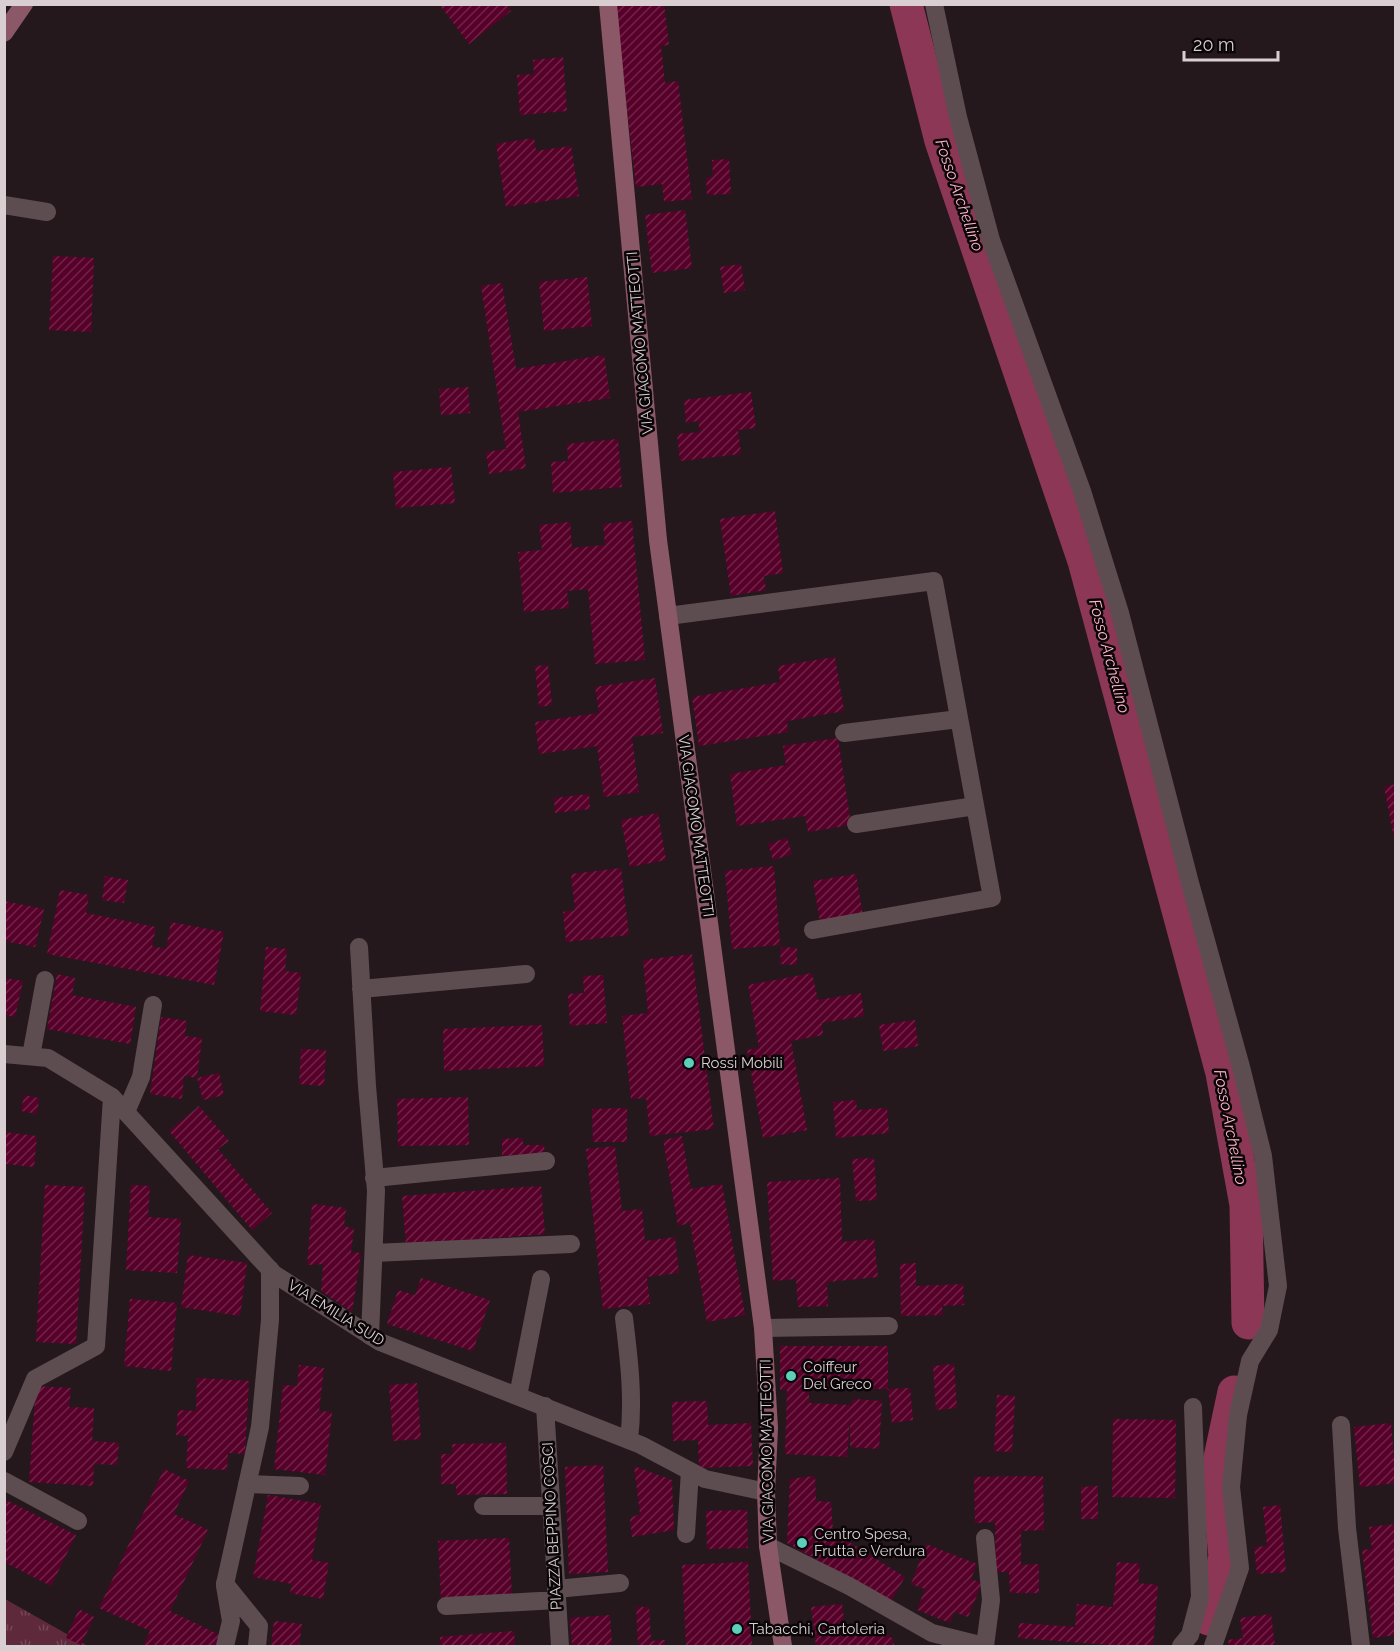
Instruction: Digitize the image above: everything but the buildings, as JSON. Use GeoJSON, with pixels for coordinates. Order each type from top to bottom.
{"type":"FeatureCollection","features":[{"type":"Feature","properties":{"kind":"street"},"geometry":{"type":"LineString","coordinates":[[4,33],[24,4]]}},
{"type":"Feature","properties":{"kind":"street","name":"VIA GIACOMO MATTEOTTI"},"geometry":{"type":"LineString","coordinates":[[608,4],[657,528],[763,1328],[769,1428],[766,1492],[768,1546],[783,1647]]}},
{"type":"Feature","properties":{"kind":"street"},"geometry":{"type":"LineString","coordinates":[[933,4],[958,117],[991,240],[1082,491],[1120,613],[1263,1156],[1278,1286],[1269,1330],[1250,1361],[1238,1415],[1231,1487],[1240,1568],[1213,1647]]}},
{"type":"Feature","properties":{"kind":"street"},"geometry":{"type":"LineString","coordinates":[[4,206],[47,212]]}},
{"type":"Feature","properties":{"kind":"street"},"geometry":{"type":"LineString","coordinates":[[668,616],[934,580],[992,898],[813,930]]}},
{"type":"Feature","properties":{"kind":"street"},"geometry":{"type":"LineString","coordinates":[[844,733],[959,720]]}},
{"type":"Feature","properties":{"kind":"street"},"geometry":{"type":"LineString","coordinates":[[856,824],[975,806]]}},
{"type":"Feature","properties":{"kind":"street"},"geometry":{"type":"LineString","coordinates":[[359,947],[374,1178],[374,1253],[370,1336]]}},
{"type":"Feature","properties":{"kind":"street"},"geometry":{"type":"LineString","coordinates":[[361,989],[526,974]]}},
{"type":"Feature","properties":{"kind":"street"},"geometry":{"type":"LineString","coordinates":[[32,1056],[45,980]]}},
{"type":"Feature","properties":{"kind":"street"},"geometry":{"type":"LineString","coordinates":[[126,1112],[141,1077],[153,1005]]}},
{"type":"Feature","properties":{"kind":"street","name":"VIA EMILIA SUD"},"geometry":{"type":"LineString","coordinates":[[4,1054],[48,1058],[112,1097],[270,1269],[380,1342],[629,1440],[705,1479],[766,1492]]}},
{"type":"Feature","properties":{"kind":"street"},"geometry":{"type":"LineString","coordinates":[[4,1452],[34,1379],[96,1346],[112,1097]]}},
{"type":"Feature","properties":{"kind":"street"},"geometry":{"type":"LineString","coordinates":[[374,1178],[546,1161]]}},
{"type":"Feature","properties":{"kind":"street"},"geometry":{"type":"LineString","coordinates":[[374,1253],[571,1244]]}},
{"type":"Feature","properties":{"kind":"street"},"geometry":{"type":"LineString","coordinates":[[225,1647],[231,1621],[225,1584],[260,1427],[270,1320],[270,1269]]}},
{"type":"Feature","properties":{"kind":"street"},"geometry":{"type":"LineString","coordinates":[[518,1396],[542,1279]]}},
{"type":"Feature","properties":{"kind":"street"},"geometry":{"type":"LineString","coordinates":[[624,1318],[632,1377],[629,1440]]}},
{"type":"Feature","properties":{"kind":"street"},"geometry":{"type":"LineString","coordinates":[[763,1328],[889,1326]]}},
{"type":"Feature","properties":{"kind":"street","name":"PIAZZA BEPPINO COSCI"},"geometry":{"type":"LineString","coordinates":[[545,1406],[560,1647]]}},
{"type":"Feature","properties":{"kind":"street"},"geometry":{"type":"LineString","coordinates":[[1181,1647],[1190,1635],[1200,1597],[1193,1407]]}},
{"type":"Feature","properties":{"kind":"street"},"geometry":{"type":"LineString","coordinates":[[1341,1425],[1347,1528],[1361,1647]]}},
{"type":"Feature","properties":{"kind":"street"},"geometry":{"type":"LineString","coordinates":[[686,1534],[690,1471]]}},
{"type":"Feature","properties":{"kind":"street"},"geometry":{"type":"LineString","coordinates":[[4,1481],[78,1521]]}},
{"type":"Feature","properties":{"kind":"street"},"geometry":{"type":"LineString","coordinates":[[247,1484],[300,1486]]}},
{"type":"Feature","properties":{"kind":"street"},"geometry":{"type":"LineString","coordinates":[[483,1506],[551,1506]]}},
{"type":"Feature","properties":{"kind":"street"},"geometry":{"type":"LineString","coordinates":[[768,1546],[849,1586],[932,1633],[978,1646],[991,1600],[985,1538]]}},
{"type":"Feature","properties":{"kind":"street"},"geometry":{"type":"LineString","coordinates":[[446,1606],[556,1594],[620,1582]]}},
{"type":"Feature","properties":{"kind":"street"},"geometry":{"type":"LineString","coordinates":[[225,1584],[259,1626],[257,1647]]}},
{"type":"Feature","properties":{"kind":"green space"},"geometry":{"type":"Polygon","coordinates":[[[5,1599],[88,1646],[5,1646],[5,1599]]]}},
{"type":"Feature","properties":{"kind":"waterway","name":"Fosso Archellino"},"geometry":{"type":"LineString","coordinates":[[906,4],[941,141],[1084,561],[1222,1073],[1246,1205],[1248,1323]]}},
{"type":"Feature","properties":{"kind":"waterway","name":"Fosso Archellino"},"geometry":{"type":"LineString","coordinates":[[1209,1619],[1225,1557],[1217,1472],[1234,1392]]}},
{"type":"Feature","properties":{"kind":"place","name":"Rossi Mobili"},"geometry":{"type":"Point","coordinates":[689,1063]}},
{"type":"Feature","properties":{"kind":"place","name":"Coiffeur Del Greco"},"geometry":{"type":"Point","coordinates":[791,1376]}},
{"type":"Feature","properties":{"kind":"place","name":"Centro Spesa, Frutta e Verdura"},"geometry":{"type":"Point","coordinates":[802,1543]}},
{"type":"Feature","properties":{"kind":"place","name":"Tabacchi, Cartoleria"},"geometry":{"type":"Point","coordinates":[737,1629]}}]}
